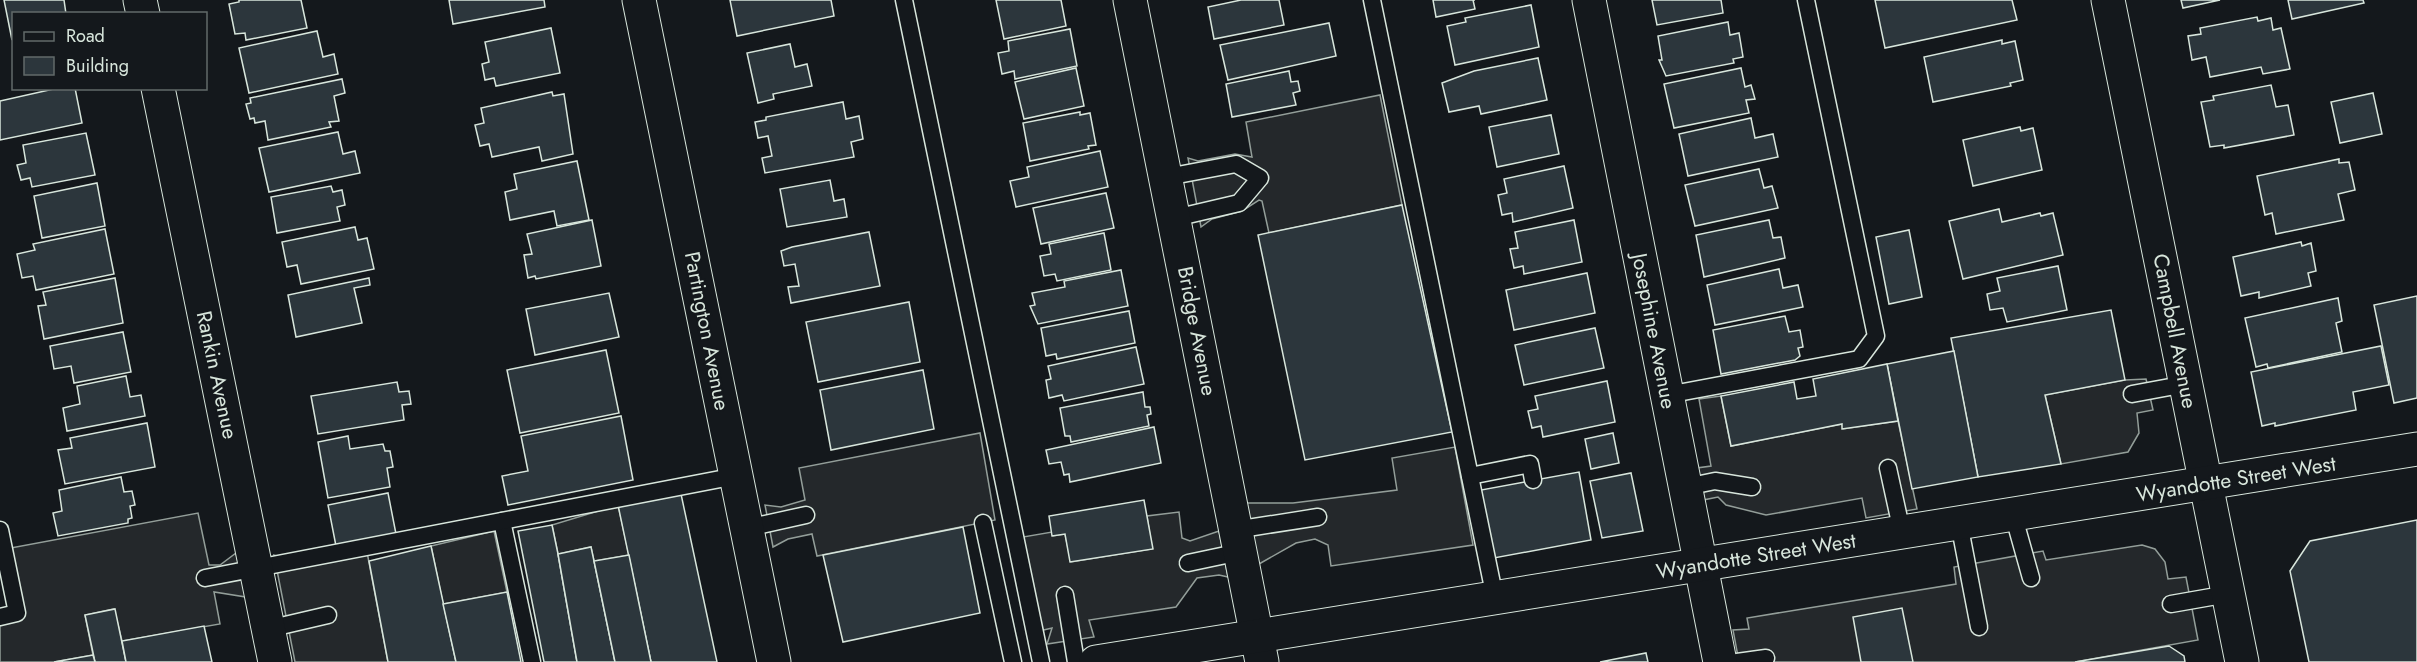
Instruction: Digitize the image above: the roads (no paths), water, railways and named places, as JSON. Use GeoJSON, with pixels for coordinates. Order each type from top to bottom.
{"type":"FeatureCollection","features":[{"type":"Feature","properties":{"kind":"street","name":"Partington Avenue"},"geometry":{"type":"LineString","coordinates":[[639,0],[774,662]]}},
{"type":"Feature","properties":{"kind":"street","name":"Bridge Avenue"},"geometry":{"type":"LineString","coordinates":[[1130,0],[1259,649]]}},
{"type":"Feature","properties":{"kind":"street","name":"Josephine Avenue"},"geometry":{"type":"LineString","coordinates":[[1589,0],[1720,662]]}},
{"type":"Feature","properties":{"kind":"street","name":"Campbell Avenue"},"geometry":{"type":"LineString","coordinates":[[2108,0],[2242,662]]}},
{"type":"Feature","properties":{"kind":"street","name":"Rankin Avenue"},"geometry":{"type":"LineString","coordinates":[[158,90],[275,662]]}},
{"type":"Feature","properties":{"kind":"street","name":"Wyandotte Street West"},"geometry":{"type":"LineString","coordinates":[[1096,662],[1259,649],[1495,598],[2417,450]]}},
{"type":"Feature","properties":{"kind":"lane"},"geometry":{"type":"LineString","coordinates":[[904,0],[1041,662]]}},
{"type":"Feature","properties":{"kind":"lane"},"geometry":{"type":"LineString","coordinates":[[1372,0],[1495,598]]}},
{"type":"Feature","properties":{"kind":"lane"},"geometry":{"type":"LineString","coordinates":[[1667,395],[1859,359],[1876,336],[1806,0]]}},
{"type":"Feature","properties":{"kind":"lane"},"geometry":{"type":"LineString","coordinates":[[1167,177],[1236,164],[1260,178],[1239,203],[1175,218]]}},
{"type":"Feature","properties":{"kind":"lane"},"geometry":{"type":"LineString","coordinates":[[2132,394],[2186,384]]}},
{"type":"Feature","properties":{"kind":"lane"},"geometry":{"type":"LineString","coordinates":[[1470,476],[1530,464],[1533,480]]}},
{"type":"Feature","properties":{"kind":"lane"},"geometry":{"type":"LineString","coordinates":[[1888,468],[1902,532]]}},
{"type":"Feature","properties":{"kind":"lane"},"geometry":{"type":"LineString","coordinates":[[205,578],[736,476]]}},
{"type":"Feature","properties":{"kind":"lane"},"geometry":{"type":"LineString","coordinates":[[1686,487],[1715,481],[1752,487]]}},
{"type":"Feature","properties":{"kind":"lane"},"geometry":{"type":"LineString","coordinates":[[2013,514],[2031,578]]}},
{"type":"Feature","properties":{"kind":"lane"},"geometry":{"type":"LineString","coordinates":[[747,528],[806,515]]}},
{"type":"Feature","properties":{"kind":"lane"},"geometry":{"type":"LineString","coordinates":[[1188,563],[1237,541],[1318,517]]}},
{"type":"Feature","properties":{"kind":"lane"},"geometry":{"type":"LineString","coordinates":[[502,521],[532,662]]}},
{"type":"Feature","properties":{"kind":"lane"},"geometry":{"type":"LineString","coordinates":[[983,523],[1013,662]]}},
{"type":"Feature","properties":{"kind":"lane"},"geometry":{"type":"LineString","coordinates":[[1959,523],[1979,627]]}},
{"type":"Feature","properties":{"kind":"lane"},"geometry":{"type":"LineString","coordinates":[[0,530],[17,613],[0,617]]}},
{"type":"Feature","properties":{"kind":"lane"},"geometry":{"type":"LineString","coordinates":[[2171,604],[2228,594]]}},
{"type":"Feature","properties":{"kind":"lane"},"geometry":{"type":"LineString","coordinates":[[1065,595],[1076,662]]}},
{"type":"Feature","properties":{"kind":"lane"},"geometry":{"type":"LineString","coordinates":[[268,629],[328,615]]}},
{"type":"Feature","properties":{"kind":"lane"},"geometry":{"type":"LineString","coordinates":[[1737,662],[1766,658]]}}]}
